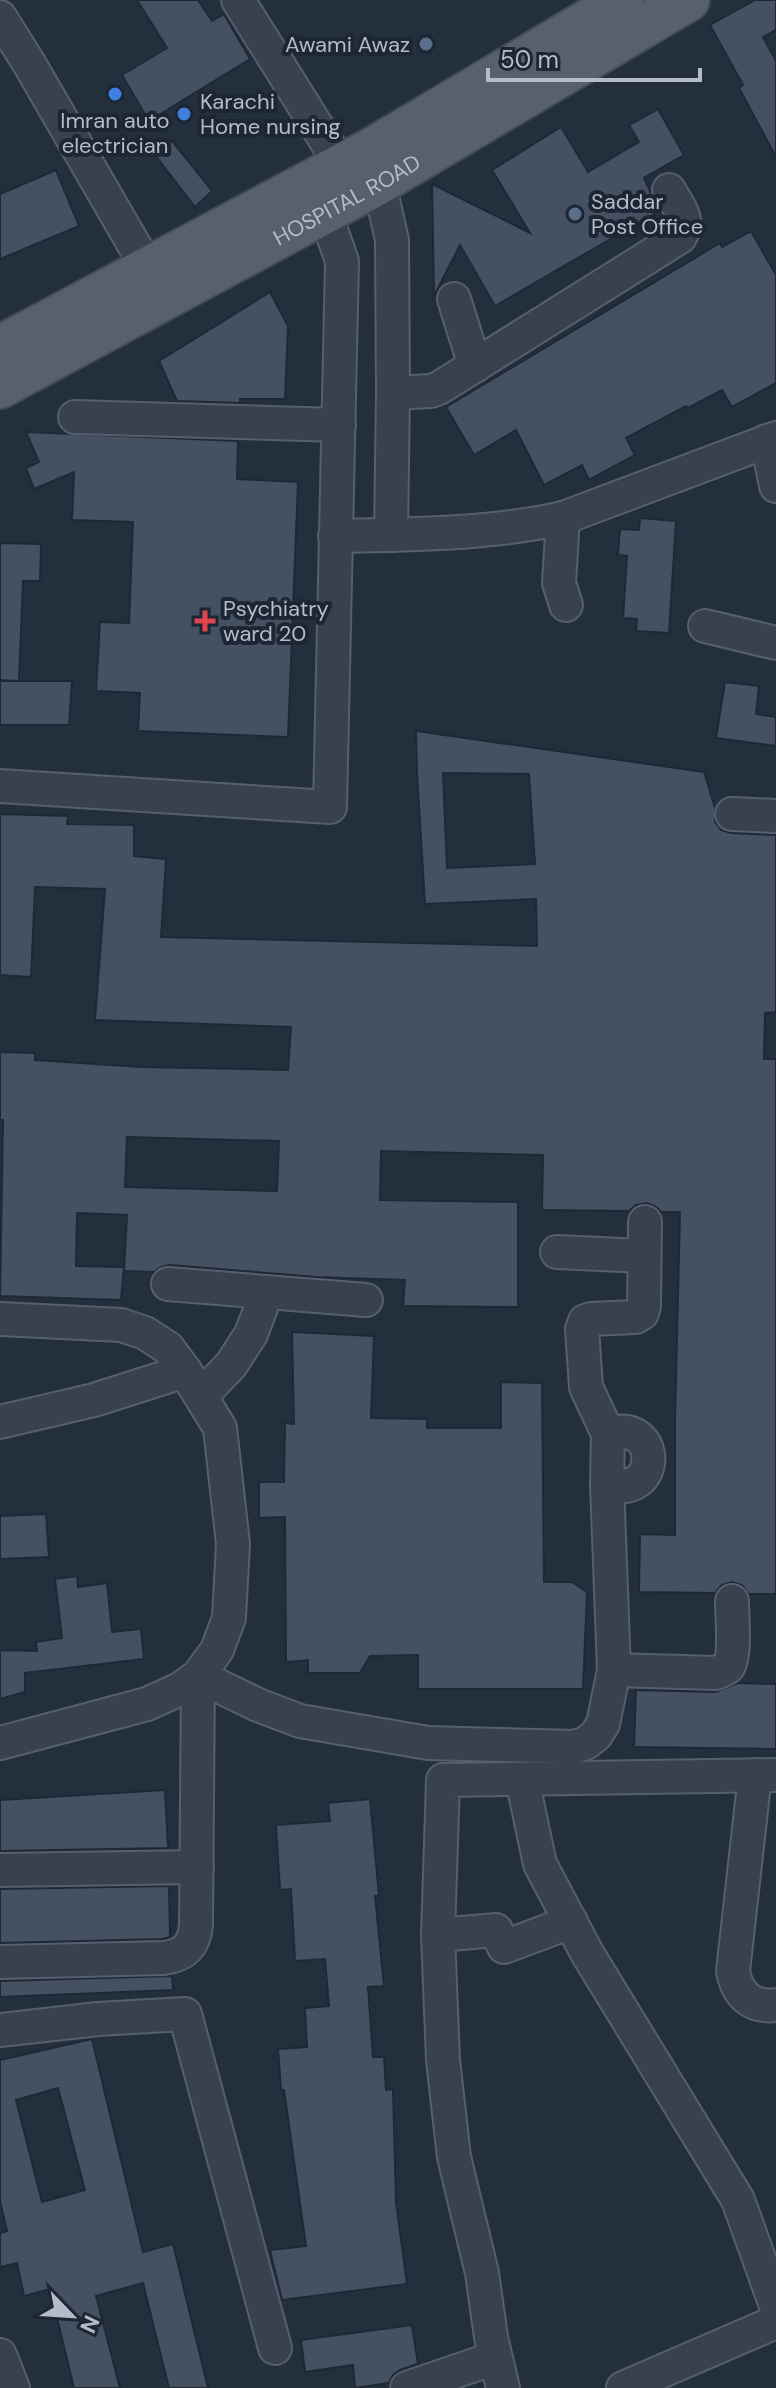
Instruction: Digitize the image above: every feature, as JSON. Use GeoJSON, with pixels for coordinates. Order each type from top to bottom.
{"type":"FeatureCollection","features":[{"type":"Feature","properties":{"kind":"main road","name":"HOSPITAL ROAD"},"geometry":{"type":"LineString","coordinates":[[0,347],[341,165],[623,0]]}},
{"type":"Feature","properties":{"kind":"main road","name":"HOSPITAL ROAD"},"geometry":{"type":"LineString","coordinates":[[0,387],[379,183],[688,0]]}},
{"type":"Feature","properties":{"kind":"street"},"geometry":{"type":"LineString","coordinates":[[238,0],[341,165]]}},
{"type":"Feature","properties":{"kind":"street"},"geometry":{"type":"LineString","coordinates":[[0,17],[148,269]]}},
{"type":"Feature","properties":{"kind":"street"},"geometry":{"type":"LineString","coordinates":[[379,183],[392,240],[391,535]]}},
{"type":"Feature","properties":{"kind":"street"},"geometry":{"type":"LineString","coordinates":[[393,393],[439,388],[680,237],[686,228],[686,219],[669,190]]}},
{"type":"Feature","properties":{"kind":"street"},"geometry":{"type":"LineString","coordinates":[[0,786],[330,807],[342,261],[325,213]]}},
{"type":"Feature","properties":{"kind":"street"},"geometry":{"type":"LineString","coordinates":[[454,299],[475,366]]}},
{"type":"Feature","properties":{"kind":"street"},"geometry":{"type":"LineString","coordinates":[[75,417],[339,425]]}},
{"type":"Feature","properties":{"kind":"street"},"geometry":{"type":"LineString","coordinates":[[335,536],[529,526],[563,518],[772,439],[776,486]]}},
{"type":"Feature","properties":{"kind":"street"},"geometry":{"type":"LineString","coordinates":[[563,518],[559,583],[566,605]]}},
{"type":"Feature","properties":{"kind":"street"},"geometry":{"type":"LineString","coordinates":[[705,626],[776,643]]}},
{"type":"Feature","properties":{"kind":"street"},"geometry":{"type":"LineString","coordinates":[[732,814],[776,816]]}},
{"type":"Feature","properties":{"kind":"street"},"geometry":{"type":"LineString","coordinates":[[198,1676],[300,1721],[428,1743],[574,1747],[596,1735],[603,1724],[614,1670],[608,1434],[586,1387],[582,1329],[585,1321],[591,1319],[636,1317],[642,1313],[645,1222]]}},
{"type":"Feature","properties":{"kind":"street"},"geometry":{"type":"LineString","coordinates":[[557,1252],[644,1256]]}},
{"type":"Feature","properties":{"kind":"street"},"geometry":{"type":"LineString","coordinates":[[168,1284],[366,1300]]}},
{"type":"Feature","properties":{"kind":"street"},"geometry":{"type":"LineString","coordinates":[[0,1422],[94,1400],[193,1383],[231,1365],[251,1334],[267,1292]]}},
{"type":"Feature","properties":{"kind":"street"},"geometry":{"type":"LineString","coordinates":[[0,1319],[121,1325],[145,1333],[168,1348],[220,1428],[233,1544],[229,1618],[217,1650],[198,1676],[180,1689],[147,1704],[0,1743]]}},
{"type":"Feature","properties":{"kind":"street"},"geometry":{"type":"LineString","coordinates":[[614,1670],[716,1673],[724,1670],[732,1652],[732,1601]]}},
{"type":"Feature","properties":{"kind":"street"},"geometry":{"type":"LineString","coordinates":[[0,1962],[164,1958],[178,1956],[188,1949],[195,1938],[198,1676]]}},
{"type":"Feature","properties":{"kind":"street"},"geometry":{"type":"LineString","coordinates":[[407,2388],[499,2373],[482,2273],[454,2157],[443,2060],[438,1935],[443,1780],[765,1775],[733,1971],[736,1987],[743,1996],[774,2014]]}},
{"type":"Feature","properties":{"kind":"street"},"geometry":{"type":"LineString","coordinates":[[522,1779],[540,1864],[587,1953],[738,2200],[776,2306]]}},
{"type":"Feature","properties":{"kind":"street"},"geometry":{"type":"LineString","coordinates":[[0,1870],[197,1867]]}},
{"type":"Feature","properties":{"kind":"street"},"geometry":{"type":"LineString","coordinates":[[438,1935],[496,1930],[504,1947],[571,1922]]}},
{"type":"Feature","properties":{"kind":"street"},"geometry":{"type":"LineString","coordinates":[[0,2030],[98,2019],[185,2014],[275,2348]]}},
{"type":"Feature","properties":{"kind":"street"},"geometry":{"type":"LineString","coordinates":[[623,2388],[776,2322]]}},
{"type":"Feature","properties":{"kind":"street"},"geometry":{"type":"LineString","coordinates":[[0,2355],[13,2388]]}},
{"type":"Feature","properties":{"kind":"building"},"geometry":{"type":"Polygon","coordinates":[[[137,0],[198,0],[212,21],[224,14],[250,59],[149,121],[122,75],[167,48],[137,0]]]}},
{"type":"Feature","properties":{"kind":"building"},"geometry":{"type":"Polygon","coordinates":[[[755,0],[776,0],[776,30],[763,37],[776,61],[776,157],[739,88],[743,85],[710,25],[755,0]]]}},
{"type":"Feature","properties":{"kind":"building"},"geometry":{"type":"Polygon","coordinates":[[[658,109],[684,155],[644,178],[659,211],[495,306],[460,245],[434,296],[432,184],[530,233],[492,170],[561,127],[588,172],[639,142],[629,125],[658,109]]]}},
{"type":"Feature","properties":{"kind":"building"},"geometry":{"type":"Polygon","coordinates":[[[172,141],[212,191],[195,207],[155,155],[172,141]]]}},
{"type":"Feature","properties":{"kind":"building"},"geometry":{"type":"Polygon","coordinates":[[[56,170],[79,226],[0,259],[0,194],[56,170]]]}},
{"type":"Feature","properties":{"kind":"building"},"geometry":{"type":"Polygon","coordinates":[[[751,231],[776,275],[776,383],[732,407],[722,390],[688,408],[686,406],[626,438],[635,455],[589,480],[582,465],[544,485],[516,430],[474,455],[446,407],[720,243],[722,247],[751,231]]]}},
{"type":"Feature","properties":{"kind":"building"},"geometry":{"type":"Polygon","coordinates":[[[270,292],[288,326],[285,399],[240,399],[240,403],[177,401],[159,361],[270,292]]]}},
{"type":"Feature","properties":{"kind":"building"},"geometry":{"type":"Polygon","coordinates":[[[26,432],[238,441],[237,479],[298,482],[288,737],[138,731],[140,693],[96,691],[100,622],[129,623],[133,522],[72,520],[74,472],[34,489],[26,468],[39,462],[26,432]]]}},
{"type":"Feature","properties":{"kind":"building"},"geometry":{"type":"Polygon","coordinates":[[[640,518],[676,521],[669,633],[636,631],[637,619],[623,618],[627,556],[618,555],[620,529],[639,530],[640,518]]]}},
{"type":"Feature","properties":{"kind":"building"},"geometry":{"type":"Polygon","coordinates":[[[0,543],[41,544],[40,581],[23,581],[19,681],[0,680],[0,543]]]}},
{"type":"Feature","properties":{"kind":"building"},"geometry":{"type":"Polygon","coordinates":[[[0,681],[72,681],[69,725],[0,725],[0,681]]]}},
{"type":"Feature","properties":{"kind":"building"},"geometry":{"type":"Polygon","coordinates":[[[725,682],[759,686],[756,714],[776,717],[776,746],[716,738],[725,682]]]}},
{"type":"Feature","properties":{"kind":"building"},"geometry":{"type":"Polygon","coordinates":[[[416,731],[704,772],[715,808],[715,822],[721,830],[776,835],[776,1012],[765,1013],[764,1059],[776,1059],[776,1594],[749,1594],[742,1585],[732,1582],[722,1585],[715,1593],[639,1592],[640,1534],[675,1535],[680,1212],[661,1212],[646,1203],[636,1205],[629,1211],[542,1210],[543,1155],[381,1151],[380,1200],[518,1202],[518,1307],[403,1306],[405,1280],[316,1277],[170,1265],[154,1272],[124,1271],[127,1215],[77,1213],[76,1266],[124,1267],[121,1300],[0,1296],[3,1120],[0,1120],[0,1052],[35,1053],[35,1060],[141,1067],[288,1070],[291,1027],[95,1020],[105,889],[35,887],[31,977],[0,975],[0,814],[68,816],[67,824],[134,825],[134,856],[166,859],[161,937],[537,946],[536,899],[425,904],[416,731]],[[443,773],[447,868],[535,864],[529,774],[443,773]],[[127,1137],[125,1187],[277,1191],[279,1141],[127,1137]]]}},
{"type":"Feature","properties":{"kind":"building"},"geometry":{"type":"Polygon","coordinates":[[[292,1332],[374,1336],[371,1418],[427,1419],[427,1428],[501,1428],[501,1382],[542,1383],[544,1582],[572,1582],[587,1592],[583,1689],[418,1689],[418,1655],[370,1656],[360,1673],[308,1673],[308,1660],[286,1662],[285,1517],[259,1518],[259,1482],[284,1482],[285,1423],[294,1424],[292,1332]]]}},
{"type":"Feature","properties":{"kind":"building"},"geometry":{"type":"Polygon","coordinates":[[[46,1514],[49,1557],[0,1559],[0,1516],[46,1514]]]}},
{"type":"Feature","properties":{"kind":"building"},"geometry":{"type":"Polygon","coordinates":[[[77,1576],[78,1587],[107,1583],[112,1632],[141,1629],[144,1659],[25,1673],[25,1692],[0,1699],[0,1650],[37,1651],[36,1642],[62,1638],[55,1579],[77,1576]]]}},
{"type":"Feature","properties":{"kind":"building"},"geometry":{"type":"Polygon","coordinates":[[[738,1683],[776,1684],[776,1749],[634,1747],[636,1690],[715,1692],[738,1683]]]}},
{"type":"Feature","properties":{"kind":"building"},"geometry":{"type":"Polygon","coordinates":[[[165,1790],[168,1848],[0,1851],[0,1800],[165,1790]]]}},
{"type":"Feature","properties":{"kind":"building"},"geometry":{"type":"Polygon","coordinates":[[[370,1799],[384,1986],[368,1987],[373,2057],[384,2057],[386,2090],[393,2089],[396,2202],[407,2284],[282,2300],[270,2250],[306,2246],[284,2090],[281,2090],[278,2049],[307,2047],[305,2008],[329,2006],[325,1959],[295,1961],[291,1889],[280,1890],[276,1825],[330,1821],[328,1803],[370,1799]]]}},
{"type":"Feature","properties":{"kind":"building"},"geometry":{"type":"Polygon","coordinates":[[[169,1886],[170,1937],[0,1943],[0,1889],[169,1886]]]}},
{"type":"Feature","properties":{"kind":"building"},"geometry":{"type":"Polygon","coordinates":[[[172,1976],[173,1990],[0,1997],[0,1981],[172,1976]]]}},
{"type":"Feature","properties":{"kind":"building"},"geometry":{"type":"Polygon","coordinates":[[[92,2039],[143,2252],[173,2244],[208,2388],[169,2388],[143,2283],[96,2296],[120,2388],[74,2388],[50,2289],[24,2296],[17,2263],[0,2267],[0,2233],[7,2231],[0,2201],[0,2060],[92,2039]],[[58,2088],[16,2100],[42,2202],[85,2190],[58,2088]]]}},
{"type":"Feature","properties":{"kind":"building"},"geometry":{"type":"Polygon","coordinates":[[[412,2325],[418,2364],[400,2370],[389,2383],[355,2388],[353,2365],[305,2372],[301,2340],[412,2325]]]}},
{"type":"Feature","properties":{"kind":"place","name":"Awami Awaz"},"geometry":{"type":"Point","coordinates":[426,44]}},
{"type":"Feature","properties":{"kind":"place","name":"Imran auto electrician"},"geometry":{"type":"Point","coordinates":[115,94]}},
{"type":"Feature","properties":{"kind":"place","name":"Karachi Home nursing"},"geometry":{"type":"Point","coordinates":[184,114]}},
{"type":"Feature","properties":{"kind":"place","name":"Saddar Post Office"},"geometry":{"type":"Point","coordinates":[575,214]}},
{"type":"Feature","properties":{"kind":"place","name":"Psychiatry ward 20"},"geometry":{"type":"Point","coordinates":[205,621]}}]}
